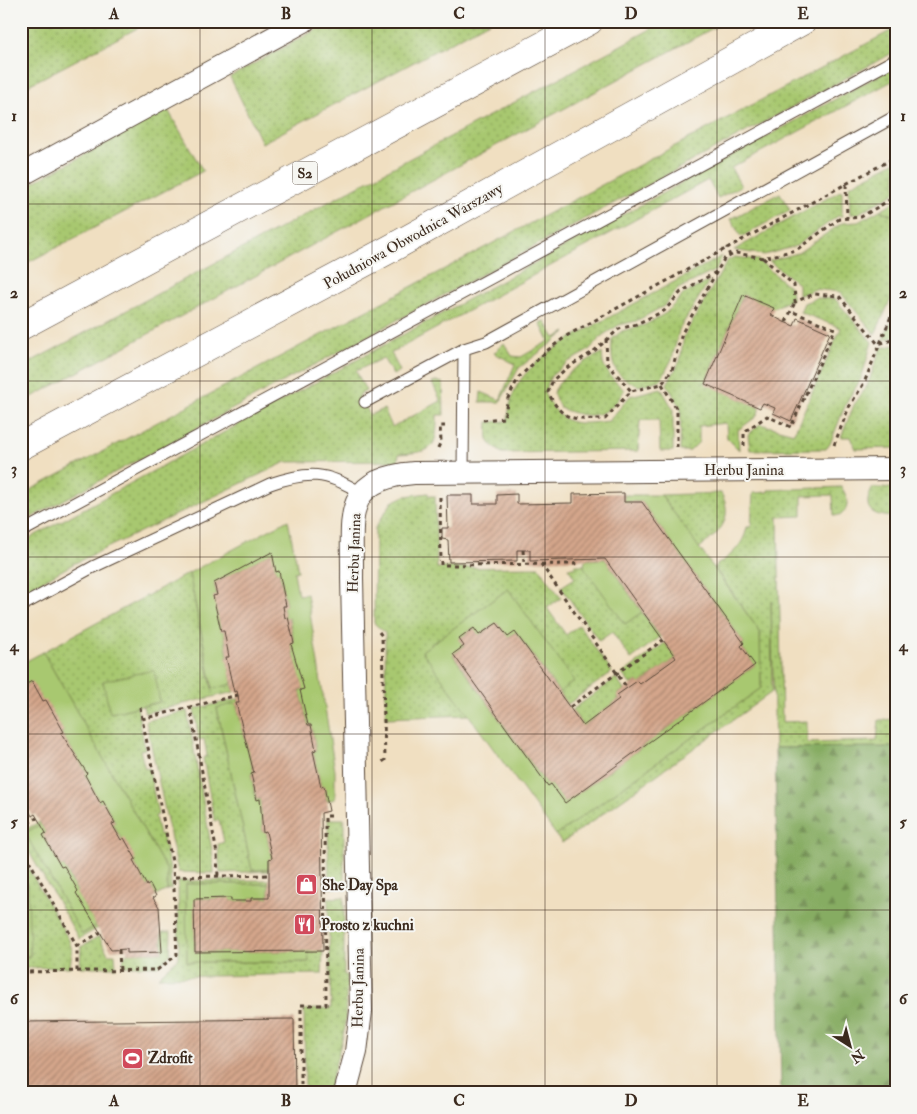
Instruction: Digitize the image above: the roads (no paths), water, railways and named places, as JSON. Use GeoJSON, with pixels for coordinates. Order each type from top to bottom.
{"type":"FeatureCollection","features":[{"type":"Feature","properties":{"kind":"highway","name":"S2"},"geometry":{"type":"LineString","coordinates":[[21,326],[590,21]]}},
{"type":"Feature","properties":{"kind":"highway","name":"Południowa Obwodnica Warszawy"},"geometry":{"type":"LineString","coordinates":[[21,446],[390,249],[802,21]]}},
{"type":"Feature","properties":{"kind":"street"},"geometry":{"type":"LineString","coordinates":[[21,175],[304,21]]}},
{"type":"Feature","properties":{"kind":"street","name":"Herbu Janina"},"geometry":{"type":"LineString","coordinates":[[345,1093],[356,1052],[361,1011],[352,558],[353,520],[361,493],[371,484],[394,475],[896,469]]}},
{"type":"Feature","properties":{"kind":"lane"},"geometry":{"type":"LineString","coordinates":[[21,532],[896,59]]}},
{"type":"Feature","properties":{"kind":"lane"},"geometry":{"type":"LineString","coordinates":[[365,402],[464,349],[486,342],[896,116]]}},
{"type":"Feature","properties":{"kind":"lane"},"geometry":{"type":"LineString","coordinates":[[463,473],[464,349]]}},
{"type":"Feature","properties":{"kind":"lane"},"geometry":{"type":"LineString","coordinates":[[21,606],[93,567],[278,481],[312,474],[328,476],[343,482],[361,493]]}},
{"type":"Feature","properties":{"kind":"place","name":"She Day Spa"},"geometry":{"type":"Point","coordinates":[306,885]}},
{"type":"Feature","properties":{"kind":"place","name":"Prosto z kuchni"},"geometry":{"type":"Point","coordinates":[305,925]}},
{"type":"Feature","properties":{"kind":"place","name":"Zdrofit"},"geometry":{"type":"Point","coordinates":[132,1058]}}]}
